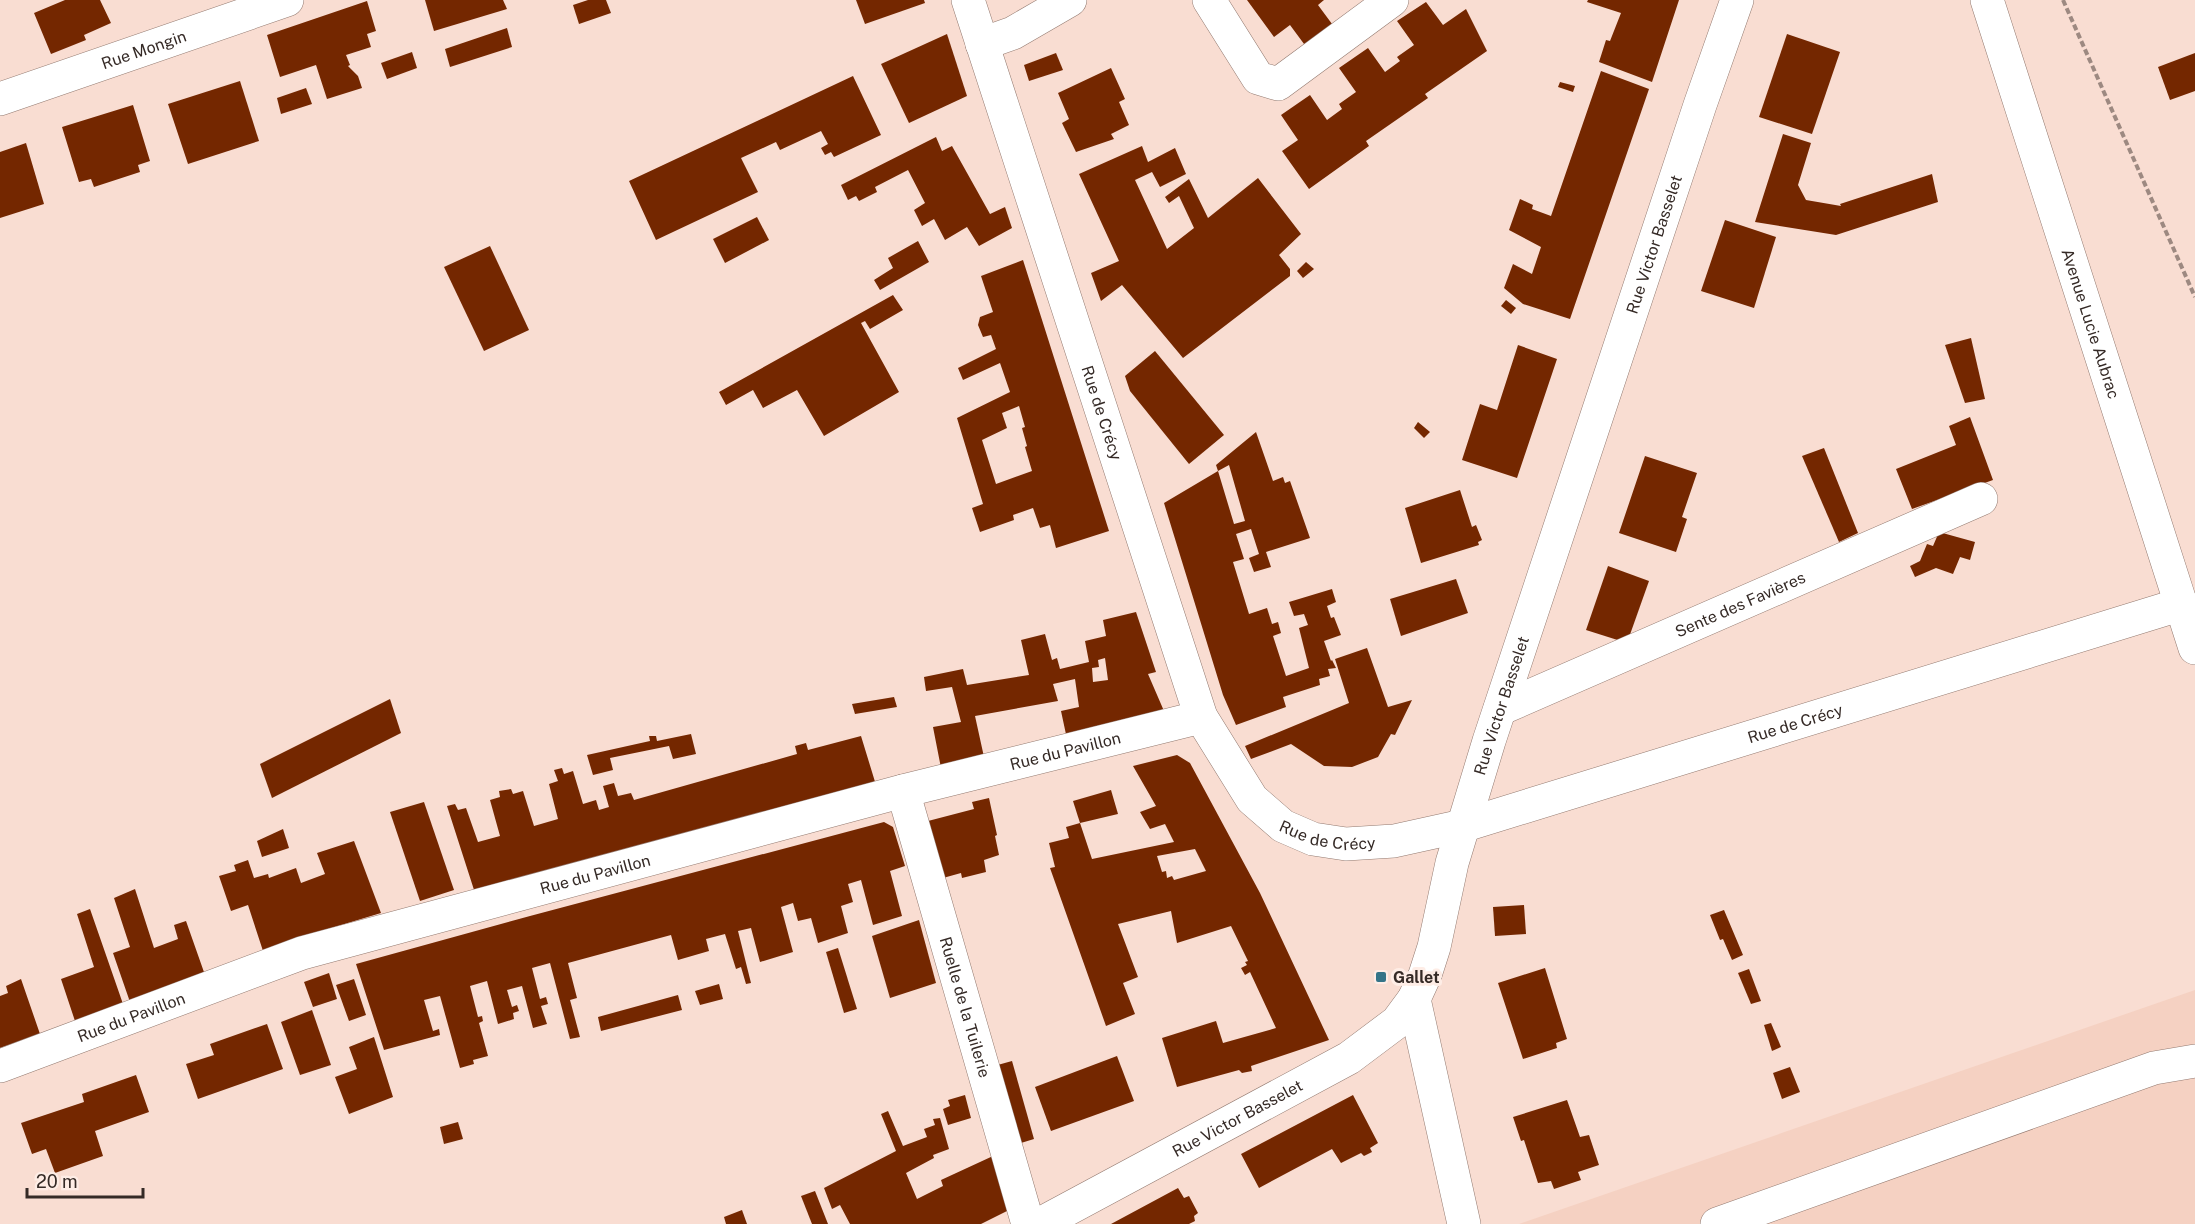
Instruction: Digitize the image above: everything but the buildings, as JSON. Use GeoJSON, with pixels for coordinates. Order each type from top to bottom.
{"type":"FeatureCollection","features":[{"type":"Feature","properties":{"kind":"street","name":"Rue Mongin"},"geometry":{"type":"LineString","coordinates":[[0,99],[287,0]]}},
{"type":"Feature","properties":{"kind":"street","name":"Rue de Crécy"},"geometry":{"type":"LineString","coordinates":[[968,0],[1201,717],[1252,799],[1283,825],[1313,839],[1346,844],[1394,841],[1462,826],[2182,604]]}},
{"type":"Feature","properties":{"kind":"street"},"geometry":{"type":"LineString","coordinates":[[982,44],[1013,33],[1070,0]]}},
{"type":"Feature","properties":{"kind":"street"},"geometry":{"type":"LineString","coordinates":[[1209,0],[1258,78],[1278,84],[1392,0]]}},
{"type":"Feature","properties":{"kind":"street","name":"Rue Victor Basselet"},"geometry":{"type":"LineString","coordinates":[[1040,1224],[1348,1058],[1397,1022],[1414,999],[1434,947],[1462,826],[1700,105],[1737,0]]}},
{"type":"Feature","properties":{"kind":"street","name":"Avenue Lucie Aubrac"},"geometry":{"type":"LineString","coordinates":[[1988,0],[2195,648]]}},
{"type":"Feature","properties":{"kind":"street","name":"Sente des Favières"},"geometry":{"type":"LineString","coordinates":[[1500,709],[1981,500]]}},
{"type":"Feature","properties":{"kind":"street","name":"Rue du Pavillon"},"geometry":{"type":"LineString","coordinates":[[0,1066],[302,953],[903,791],[1201,717]]}},
{"type":"Feature","properties":{"kind":"street","name":"Ruelle de la Tuilerie"},"geometry":{"type":"LineString","coordinates":[[903,791],[1028,1224]]}},
{"type":"Feature","properties":{"kind":"street"},"geometry":{"type":"LineString","coordinates":[[1414,999],[1464,1224]]}},
{"type":"Feature","properties":{"kind":"street"},"geometry":{"type":"LineString","coordinates":[[1718,1224],[2154,1068],[2195,1061]]}},
{"type":"Feature","properties":{"kind":"path"},"geometry":{"type":"LineString","coordinates":[[2063,0],[2195,297]]}},
{"type":"Feature","properties":{"kind":"shaded area"},"geometry":{"type":"Polygon","coordinates":[[[2195,990],[2195,1224],[1519,1224],[2195,990]]]}},
{"type":"Feature","properties":{"kind":"place","name":"Gallet"},"geometry":{"type":"Point","coordinates":[1381,977]}}]}
